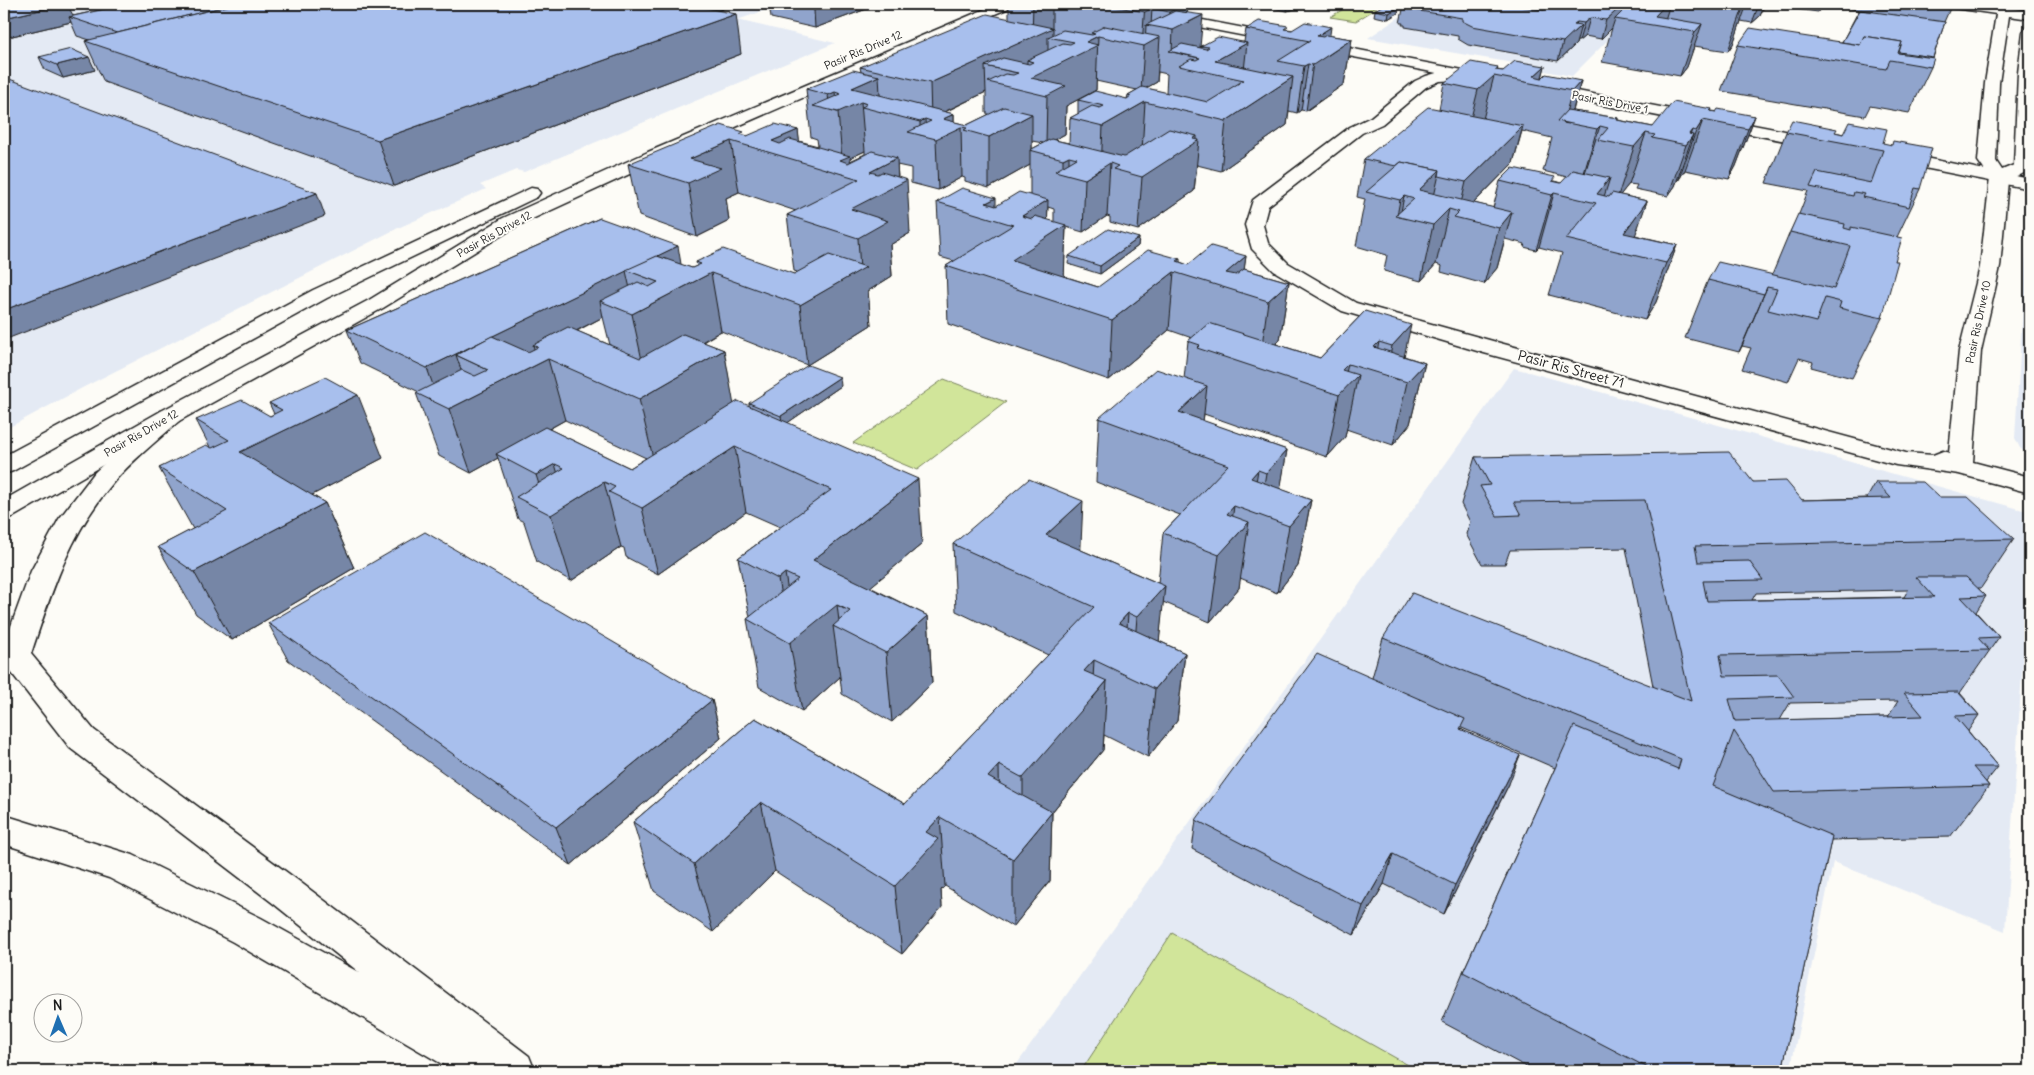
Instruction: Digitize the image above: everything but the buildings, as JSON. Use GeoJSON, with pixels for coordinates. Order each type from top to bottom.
{"type":"FeatureCollection","features":[{"type":"Feature","properties":{"kind":"main road"},"geometry":{"type":"LineString","coordinates":[[1100,4],[1470,76],[1509,78],[1143,4]]}},
{"type":"Feature","properties":{"kind":"main road"},"geometry":{"type":"LineString","coordinates":[[1954,4],[2003,7],[2030,15]]}},
{"type":"Feature","properties":{"kind":"main road"},"geometry":{"type":"LineString","coordinates":[[1981,4],[2030,10]]}},
{"type":"Feature","properties":{"kind":"main road","name":"Pasir Ris Drive 12"},"geometry":{"type":"LineString","coordinates":[[4,511],[170,416],[376,304],[510,222],[654,156],[1008,5]]}},
{"type":"Feature","properties":{"kind":"main road"},"geometry":{"type":"LineString","coordinates":[[1999,178],[1987,161],[1992,83],[2003,7]]}},
{"type":"Feature","properties":{"kind":"main road"},"geometry":{"type":"LineString","coordinates":[[1999,35],[2030,36],[2025,73],[2028,174]]}},
{"type":"Feature","properties":{"kind":"main road","name":"Pasir Ris Drive 12"},"geometry":{"type":"LineString","coordinates":[[4,466],[320,294],[480,216],[637,145],[886,40]]}},
{"type":"Feature","properties":{"kind":"main road","name":"Pasir Ris Street 71"},"geometry":{"type":"LineString","coordinates":[[1356,130],[1357,124],[1366,114],[1414,76],[1413,69],[1402,63]]}},
{"type":"Feature","properties":{"kind":"main road","name":"Pasir Ris Street 71"},"geometry":{"type":"LineString","coordinates":[[1470,76],[1444,76],[1430,80],[1368,127],[1356,130],[1259,204],[1254,225],[1260,245],[1281,268],[1349,307],[1492,348],[1905,460],[1960,466],[2030,485]]}},
{"type":"Feature","properties":{"kind":"main road","name":"Pasir Ris Drive 1"},"geometry":{"type":"LineString","coordinates":[[1528,82],[1834,139]]}},
{"type":"Feature","properties":{"kind":"main road"},"geometry":{"type":"LineString","coordinates":[[1877,148],[1987,161],[2028,174],[1999,178],[1877,148]]}},
{"type":"Feature","properties":{"kind":"main road","name":"Pasir Ris Drive 10"},"geometry":{"type":"LineString","coordinates":[[1960,466],[1970,351],[1990,267],[1999,178]]}},
{"type":"Feature","properties":{"kind":"main road"},"geometry":{"type":"LineString","coordinates":[[170,416],[104,477],[72,519],[45,571],[15,656],[82,739],[287,893],[514,1071]]}},
{"type":"Feature","properties":{"kind":"main road"},"geometry":{"type":"LineString","coordinates":[[4,830],[120,866],[246,930],[494,1071]]}},
{"type":"Feature","properties":{"kind":"shaded area"},"geometry":{"type":"Polygon","coordinates":[[[4,4],[784,4],[737,20],[835,43],[524,172],[516,170],[480,185],[486,189],[398,228],[84,387],[4,430],[4,4]]]}},
{"type":"Feature","properties":{"kind":"shaded area"},"geometry":{"type":"Polygon","coordinates":[[[1419,4],[1644,4],[1572,76],[1535,69],[1536,67],[1368,38],[1419,4]]]}},
{"type":"Feature","properties":{"kind":"shaded area"},"geometry":{"type":"Polygon","coordinates":[[[2030,215],[2030,457],[2020,448],[2015,438],[2028,219],[2030,215]]]}},
{"type":"Feature","properties":{"kind":"shaded area"},"geometry":{"type":"Polygon","coordinates":[[[1514,368],[2030,512],[2030,551],[2005,931],[1833,862],[1790,1071],[1012,1071],[1514,368]]]}},
{"type":"Feature","properties":{"kind":"green space"},"geometry":{"type":"Polygon","coordinates":[[[1352,4],[1377,8],[1356,21],[1330,17],[1352,4]]]}},
{"type":"Feature","properties":{"kind":"green space"},"geometry":{"type":"Polygon","coordinates":[[[944,379],[1006,402],[917,470],[853,443],[944,379]]]}},
{"type":"Feature","properties":{"kind":"green space"},"geometry":{"type":"Polygon","coordinates":[[[1172,933],[1419,1071],[1081,1071],[1172,933]]]}}]}
